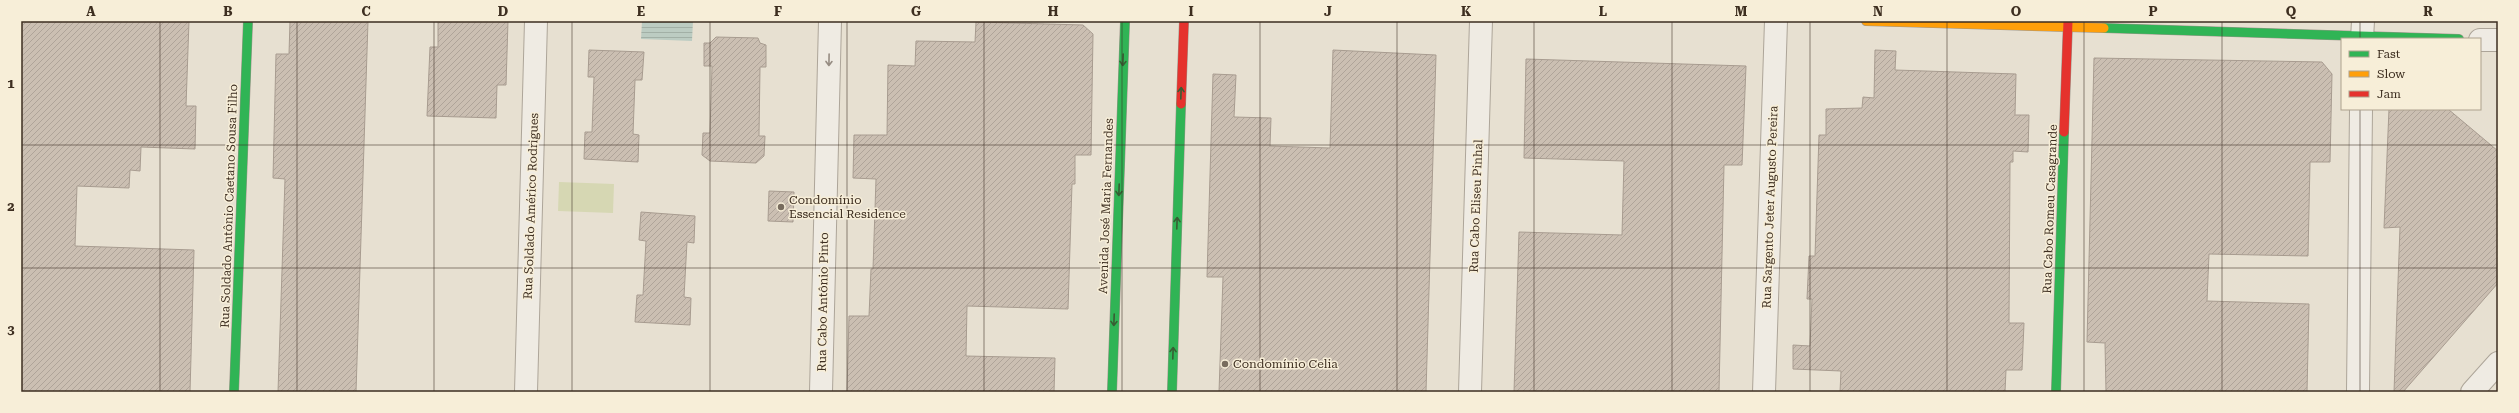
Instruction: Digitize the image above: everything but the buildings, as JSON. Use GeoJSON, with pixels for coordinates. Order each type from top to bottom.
{"type":"FeatureCollection","features":[{"type":"Feature","properties":{"kind":"street","name":"Rua Soldado Antônio Caetano Sousa Filho"},"geometry":{"type":"LineString","coordinates":[[234,392],[248,21]]}},
{"type":"Feature","properties":{"kind":"street","name":"Rua Soldado Américo Rodrigues"},"geometry":{"type":"LineString","coordinates":[[526,392],[536,21]]}},
{"type":"Feature","properties":{"kind":"street","name":"Rua Cabo Antônio Pinto"},"geometry":{"type":"LineString","coordinates":[[821,392],[830,21]]}},
{"type":"Feature","properties":{"kind":"street","name":"Avenida José Maria Fernandes"},"geometry":{"type":"LineString","coordinates":[[1112,392],[1125,21]]}},
{"type":"Feature","properties":{"kind":"street"},"geometry":{"type":"LineString","coordinates":[[1172,392],[1184,21]]}},
{"type":"Feature","properties":{"kind":"street","name":"Rua Cabo Eliseu Pinhal"},"geometry":{"type":"LineString","coordinates":[[1470,392],[1482,21]]}},
{"type":"Feature","properties":{"kind":"street","name":"Rua Sargento Jeter Augusto Pereira"},"geometry":{"type":"LineString","coordinates":[[1764,392],[1776,21]]}},
{"type":"Feature","properties":{"kind":"street"},"geometry":{"type":"LineString","coordinates":[[1866,21],[2068,24],[2362,32],[2446,38]]}},
{"type":"Feature","properties":{"kind":"street","name":"Rua Cabo Romeu Casagrande"},"geometry":{"type":"LineString","coordinates":[[2056,392],[2068,24]]}},
{"type":"Feature","properties":{"kind":"street"},"geometry":{"type":"LineString","coordinates":[[2481,40],[2498,40]]}},
{"type":"Feature","properties":{"kind":"street"},"geometry":{"type":"LineString","coordinates":[[2358,392],[2361,110]]}},
{"type":"Feature","properties":{"kind":"street"},"geometry":{"type":"LineString","coordinates":[[2472,392],[2498,363]]}},
{"type":"Feature","properties":{"kind":"green space"},"geometry":{"type":"Polygon","coordinates":[[[559,182],[614,184],[613,213],[558,211],[559,182]]]}},
{"type":"Feature","properties":{"kind":"shaded area"},"geometry":{"type":"Polygon","coordinates":[[[642,21],[693,21],[692,41],[641,39],[642,21]]]}},
{"type":"Feature","properties":{"kind":"traffic: fast"},"geometry":{"type":"LineString","coordinates":[[234,392],[248,21]]}},
{"type":"Feature","properties":{"kind":"traffic: fast"},"geometry":{"type":"LineString","coordinates":[[1112,392],[1125,21]]}},
{"type":"Feature","properties":{"kind":"traffic: fast"},"geometry":{"type":"LineString","coordinates":[[2104,28],[2427,38]]}},
{"type":"Feature","properties":{"kind":"traffic: fast"},"geometry":{"type":"LineString","coordinates":[[1172,392],[1181,104]]}},
{"type":"Feature","properties":{"kind":"traffic: fast"},"geometry":{"type":"LineString","coordinates":[[2056,392],[2064,132]]}},
{"type":"Feature","properties":{"kind":"traffic: slow"},"geometry":{"type":"LineString","coordinates":[[1866,21],[2104,28]]}},
{"type":"Feature","properties":{"kind":"traffic: jam"},"geometry":{"type":"LineString","coordinates":[[1181,104],[1184,21]]}},
{"type":"Feature","properties":{"kind":"traffic: jam"},"geometry":{"type":"LineString","coordinates":[[2064,132],[2068,21]]}},
{"type":"Feature","properties":{"kind":"place","name":"Condomínio Essencial Residence"},"geometry":{"type":"Point","coordinates":[781,207]}},
{"type":"Feature","properties":{"kind":"place","name":"Condomínio Celia"},"geometry":{"type":"Point","coordinates":[1225,364]}}]}
